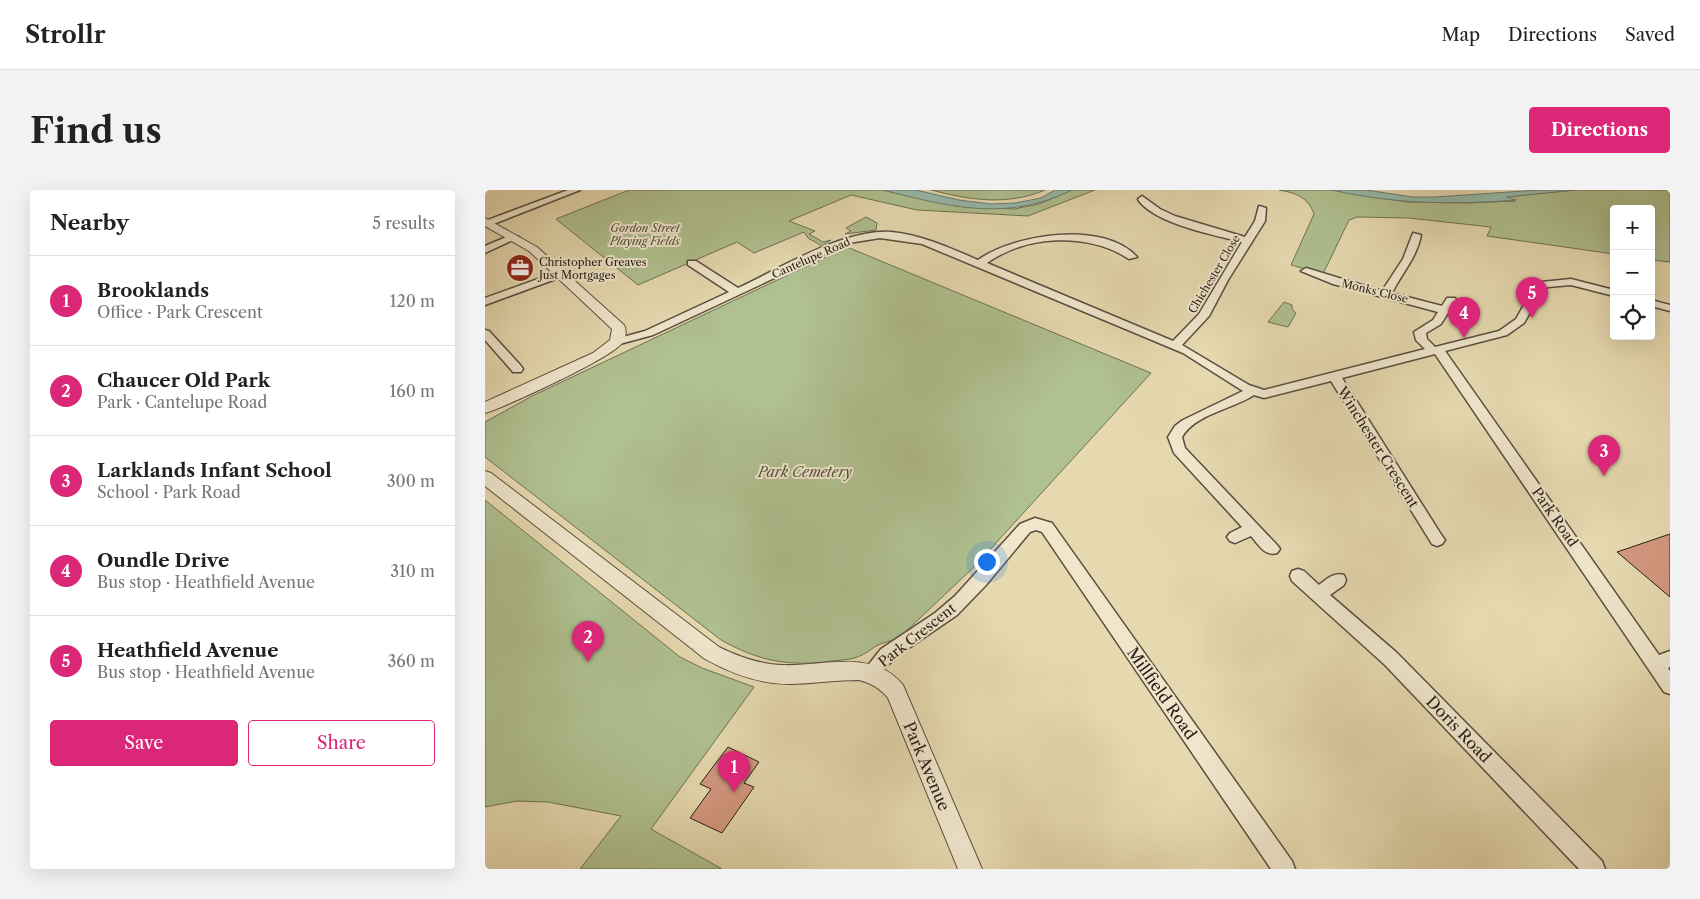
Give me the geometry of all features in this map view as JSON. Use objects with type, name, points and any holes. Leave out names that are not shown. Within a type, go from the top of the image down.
[{"type":"street","points":[[487,222],[576,190]]},
{"type":"street","points":[[1142,199],[1148,207],[1248,241]]},
{"type":"street","name":"Chichester Close","points":[[1175,346],[1204,316],[1223,280],[1262,217],[1262,208]]},
{"type":"street","points":[[487,222],[527,246],[561,274],[619,328],[616,342]]},
{"type":"street","name":"Cantelupe Road","points":[[485,408],[598,356],[616,342],[649,333],[846,241],[871,234],[898,235],[920,240],[979,264],[1194,354],[1252,391]]},
{"type":"street","points":[[485,250],[514,237]]},
{"type":"street","points":[[979,264],[1009,247],[1059,238],[1094,241],[1122,251],[1132,257]]},
{"type":"street","points":[[1386,294],[1394,277],[1412,255],[1415,240],[1401,242]]},
{"type":"street","points":[[693,263],[737,292]]},
{"type":"street","name":"Monks Close","points":[[1306,271],[1326,279],[1386,294],[1448,305],[1437,322],[1420,332],[1422,340],[1436,350]]},
{"type":"street","points":[[485,302],[561,274]]},
{"type":"street","points":[[1318,287],[1326,279]]},
{"type":"street","points":[[1272,549],[1179,450],[1175,438],[1185,424],[1237,401],[1252,391],[1269,393],[1493,337],[1510,330],[1522,319],[1538,289],[1545,284],[1571,282],[1610,292]]},
{"type":"street","points":[[1655,304],[1670,308]]},
{"type":"street","points":[[485,333],[513,364],[521,354]]},
{"type":"street","name":"Park Road","points":[[1436,350],[1663,662],[1670,686]]},
{"type":"street","name":"Winchester Crescent","points":[[1335,377],[1428,516],[1437,540]]},
{"type":"street","name":"Park Crescent","points":[[485,477],[712,653],[751,670],[771,674],[853,671],[871,674],[882,658],[950,611],[1025,528],[1035,524]]},
{"type":"street","name":"Millfield Road","points":[[1035,524],[1047,527],[1050,531],[1283,869]]},
{"type":"street","points":[[1235,537],[1252,528]]},
{"type":"street","name":"Doris Road","points":[[1299,576],[1396,664],[1594,869]]},
{"type":"street","points":[[1319,594],[1338,580]]},
{"type":"street","name":"Park Avenue","points":[[871,674],[891,684],[896,692],[970,869]]},
{"type":"green space","name":"Gordon Street Playing Fields","points":[[629,190],[883,190],[957,206],[1014,209],[1039,204],[1072,190],[1095,190],[1028,216],[917,210],[851,195],[789,221],[815,231],[809,234],[823,242],[831,240],[822,246],[808,238],[804,232],[754,253],[737,242],[638,285],[556,219]]},
{"type":"green space","points":[[931,190],[1045,190],[1017,198],[988,200]]},
{"type":"green space","points":[[1279,190],[1332,190],[1407,202],[1468,203],[1515,201],[1505,197],[1575,190],[1670,190],[1670,262],[1655,260],[1655,205],[1610,205],[1610,253],[1487,236],[1491,227],[1409,218],[1357,217],[1349,220],[1323,274],[1291,265],[1314,214],[1305,200],[1291,193]]},
{"type":"green space","points":[[866,217],[877,223],[876,230],[845,234],[851,231],[846,228]]},
{"type":"green space","name":"Park Cemetery","points":[[847,247],[1151,373],[975,566],[902,635],[851,659],[816,663],[774,661],[748,653],[721,640],[485,457],[485,422],[532,396]]},
{"type":"green space","points":[[1284,302],[1292,305],[1292,309],[1296,313],[1288,327],[1268,322]]},
{"type":"green space","points":[[485,500],[680,657],[702,668],[754,687],[651,829],[722,869],[580,869],[621,816],[548,802],[517,801],[485,807]]},
{"type":"shaded area","points":[[883,190],[916,190],[959,200],[991,204],[1015,203],[1041,198],[1055,190],[1072,190],[1048,200],[1001,209],[955,206]]},
{"type":"shaded area","points":[[1332,190],[1366,190],[1413,197],[1435,197],[1539,190],[1575,190],[1507,197],[1516,200],[1447,203],[1401,201]]},
{"type":"building","points":[[1670,534],[1670,597],[1617,552]]},
{"type":"building","points":[[728,747],[759,762],[744,783],[754,787],[722,833],[690,818],[711,789],[700,784]]},
{"type":"place","name":"Christopher Greaves Just Mortgages","points":[[520,268]]},
{"type":"place","name":"Heathfield Avenue","points":[[1532,318]]},
{"type":"place","name":"Oundle Drive","points":[[1464,338]]},
{"type":"place","name":"Larklands Infant School","points":[[1604,476]]},
{"type":"place","name":"Chaucer Old Park","points":[[588,662]]},
{"type":"place","name":"Brooklands","points":[[734,792]]}]
